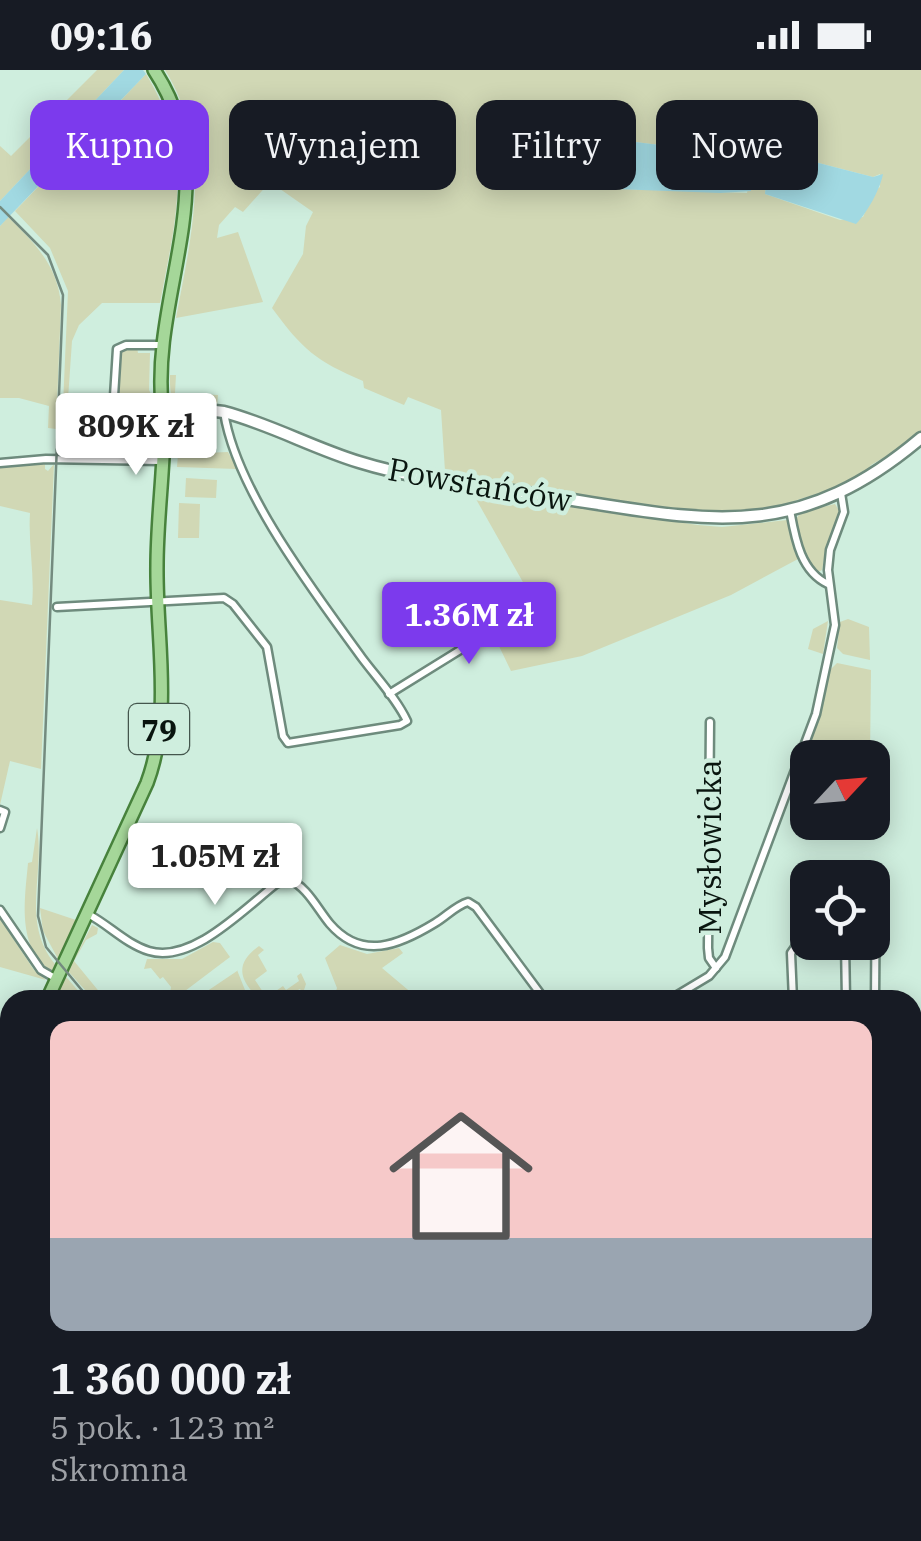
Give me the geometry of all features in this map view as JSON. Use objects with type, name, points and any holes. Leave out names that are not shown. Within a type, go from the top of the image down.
[{"type":"main road","name":"79","points":[[51,990],[147,783],[155,756],[162,687],[157,567],[164,434],[151,423],[152,414],[162,406],[165,346],[188,188],[185,146],[172,103],[154,70]]},
{"type":"main road","points":[[162,406],[173,408],[179,417],[176,430],[164,434]]},
{"type":"street","points":[[110,460],[117,349],[126,345],[165,346]]},
{"type":"street","name":"Powstańców","points":[[179,417],[206,410],[224,412],[360,462],[438,480],[693,518],[741,518],[790,510],[841,494],[888,466],[921,438]]},
{"type":"street","points":[[57,607],[224,598],[234,604],[267,648],[283,736],[288,744],[407,721],[270,524],[229,437],[224,412]]},
{"type":"street","points":[[0,462],[163,460]]},
{"type":"street","points":[[684,990],[716,968],[729,948],[813,725],[834,625],[828,584],[830,550],[844,512],[841,494]]},
{"type":"street","points":[[790,510],[796,544],[803,558],[819,580],[828,584]]},
{"type":"street","points":[[389,694],[528,608]]},
{"type":"street","name":"Mysłowicka","points":[[710,722],[708,958],[716,968]]},
{"type":"street","points":[[0,828],[3,811]]},
{"type":"street","points":[[86,914],[137,946],[167,953],[198,943],[284,880],[296,882],[344,939],[370,948],[427,928],[468,902],[476,907],[538,990]]},
{"type":"street","points":[[0,910],[35,962],[56,978]]},
{"type":"street","points":[[791,960],[793,990]]},
{"type":"street","points":[[846,960],[846,990]]},
{"type":"street","points":[[875,960],[875,990]]},
{"type":"green space","points":[[97,70],[124,70],[96,100],[67,100]]},
{"type":"green space","points":[[165,70],[921,70],[921,431],[871,465],[860,480],[745,512],[695,514],[485,482],[445,471],[441,410],[408,397],[404,405],[364,388],[363,381],[311,352],[272,308],[303,254],[306,226],[313,212],[281,190],[456,190],[456,100],[229,100],[229,190],[263,190],[243,212],[235,207],[219,225],[217,238],[238,232],[263,302],[176,318],[195,191],[209,190],[209,100],[180,100]],"holes":[[[476,100],[636,100],[636,142],[656,145],[656,100],[818,100],[818,163],[873,177],[880,174],[880,187],[874,191],[863,217],[840,220],[765,194],[766,190],[476,190]]]},
{"type":"green space","points":[[146,74],[159,100],[121,100]]},
{"type":"green space","points":[[30,137],[30,169],[0,201],[0,146],[11,156]]},
{"type":"green space","points":[[35,190],[177,190],[160,303],[102,303],[79,325],[72,341],[66,428],[62,428],[68,291],[50,248],[15,211]]},
{"type":"green space","points":[[8,217],[44,256],[59,291],[56,429],[48,428],[49,406],[19,398],[0,398],[0,226]]},
{"type":"green space","points":[[137,347],[138,353],[150,353],[149,390],[154,400],[154,433],[158,442],[146,450],[114,449],[119,355],[125,348]]},
{"type":"green space","points":[[170,375],[176,375],[175,393],[218,395],[217,407],[180,408],[172,398]]},
{"type":"green space","points":[[228,452],[237,469],[177,467],[178,454]]},
{"type":"green space","points":[[45,462],[48,471],[54,464],[41,769],[10,761],[0,805],[0,600],[32,605],[33,594],[30,513],[0,506],[0,467]]},
{"type":"green space","points":[[186,478],[217,480],[216,498],[185,497]]},
{"type":"green space","points":[[472,492],[698,525],[722,527],[787,520],[798,559],[731,595],[582,656],[511,671],[498,644],[541,614]]},
{"type":"green space","points":[[179,503],[200,504],[199,538],[178,538]]},
{"type":"green space","points":[[835,504],[840,512],[822,570],[816,573],[801,549],[796,519],[801,512]]},
{"type":"green space","points":[[848,619],[869,627],[870,660],[843,654],[837,648],[840,622]]},
{"type":"green space","points":[[828,621],[823,654],[808,649],[813,629]]},
{"type":"green space","points":[[837,663],[871,670],[870,740],[812,740],[829,671]]},
{"type":"green space","points":[[37,828],[36,915],[45,948],[55,964],[52,971],[33,950],[25,922],[28,863],[32,862]]},
{"type":"green space","points":[[40,908],[76,920],[58,959],[43,931]]},
{"type":"green space","points":[[0,919],[34,970],[46,980],[0,967]]},
{"type":"green space","points":[[92,925],[98,928],[74,961],[98,990],[85,990],[68,971]]},
{"type":"green space","points":[[213,942],[220,943],[230,957],[186,990],[170,990],[163,977],[160,979],[151,968],[144,969],[147,959],[182,959]]},
{"type":"green space","points":[[340,945],[367,954],[399,948],[403,953],[382,968],[408,990],[336,990],[325,958]]},
{"type":"green space","points":[[259,946],[264,950],[258,955],[267,971],[255,980],[262,990],[252,990],[246,983],[242,970]]},
{"type":"green space","points":[[237,971],[245,990],[209,990]]},
{"type":"green space","points":[[301,973],[306,984],[304,990],[286,990],[299,981],[297,976]]},
{"type":"green space","points":[[65,976],[77,990],[59,990]]},
{"type":"water","points":[[124,70],[143,70],[146,74],[121,100],[96,100]]},
{"type":"water","points":[[636,142],[656,145],[656,190],[751,190],[720,193],[636,190]]},
{"type":"water","points":[[818,163],[873,177],[883,174],[873,200],[856,224],[765,194],[765,190],[818,190]]},
{"type":"water","points":[[30,169],[30,190],[35,190],[0,226],[0,201]]},
{"type":"tram line","points":[[0,207],[48,255],[63,295],[38,916],[46,947],[82,990]]}]
